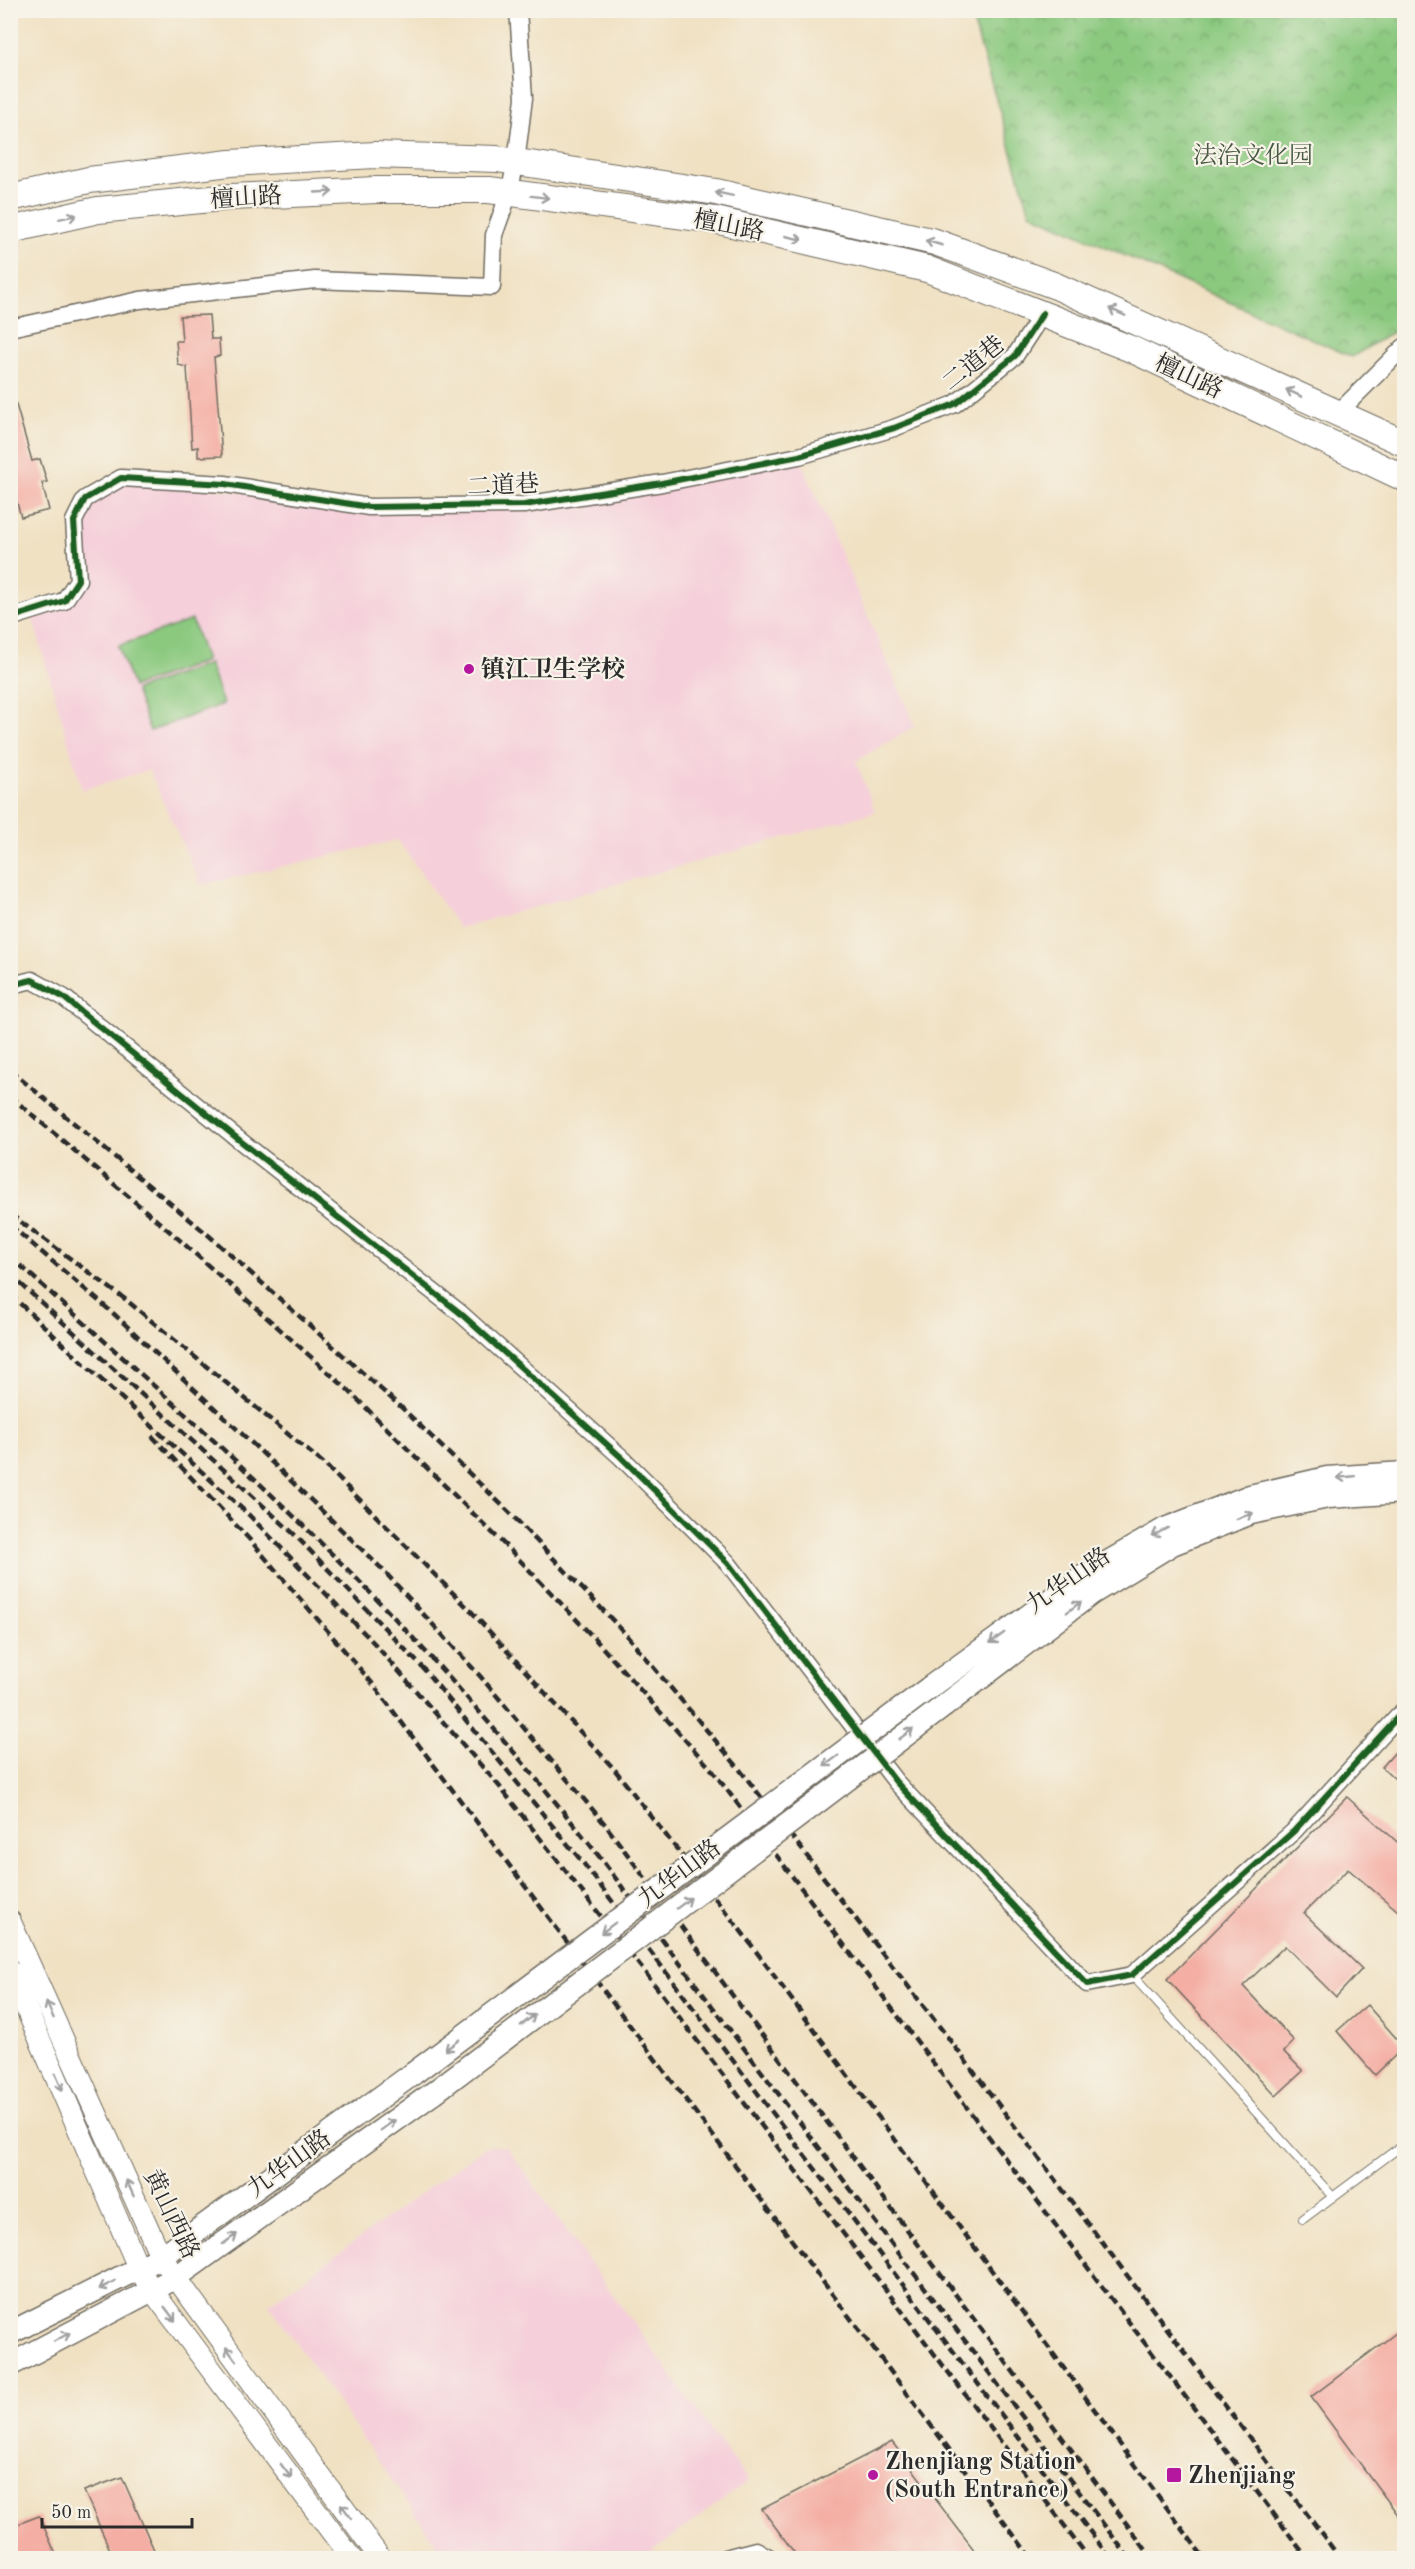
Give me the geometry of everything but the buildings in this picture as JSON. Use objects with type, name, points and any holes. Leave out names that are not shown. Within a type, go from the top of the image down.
[{"type":"main road","name":"檀山路","points":[[10,198],[89,180],[230,163],[375,155],[497,159],[716,192],[934,242],[1056,286],[1404,443]]},
{"type":"main road","name":"檀山路","points":[[10,230],[98,210],[232,197],[376,189],[489,190],[715,220],[927,269],[1131,349],[1404,478]]},
{"type":"main road","name":"九华山路","points":[[10,2333],[161,2257],[414,2073],[929,1688],[1082,1577],[1165,1529],[1250,1496],[1327,1478],[1404,1473]]},
{"type":"main road","name":"九华山路","points":[[10,2364],[176,2278],[432,2094],[1092,1593],[1172,1544],[1251,1513],[1328,1497],[1404,1492]]},
{"type":"street","points":[[10,328],[140,300],[315,280],[492,287],[494,235],[509,192],[516,162],[524,98],[518,10]]},
{"type":"street","name":"二道巷","points":[[10,618],[64,601],[78,580],[74,521],[85,499],[121,478],[225,484],[369,507],[524,505],[662,483],[799,456],[894,428],[955,404],[1015,357],[1043,313]]},
{"type":"street","points":[[1338,413],[1404,347]]},
{"type":"street","points":[[10,980],[16,984],[32,980],[63,997],[243,1143],[459,1312],[621,1457],[728,1563],[896,1782],[1087,1984],[1132,1975],[1294,1831],[1404,1710]]},
{"type":"street","name":"黄山西路","points":[[10,1922],[161,2257],[380,2559]]},
{"type":"street","name":"黄山西路","points":[[10,1971],[139,2269],[152,2290],[351,2559]]},
{"type":"street","points":[[725,2559],[756,2550],[770,2559]]},
{"type":"lane","points":[[1132,1975],[1333,2197]]},
{"type":"lane","points":[[1303,2219],[1404,2144]]},
{"type":"shaded area","name":"镇江卫生学校","points":[[799,456],[915,726],[856,761],[875,812],[459,928],[398,840],[201,885],[149,770],[82,790],[31,612],[64,601],[78,580],[74,521],[85,499],[121,478],[369,507],[524,505]]},
{"type":"shaded area","points":[[491,2146],[506,2147],[748,2481],[643,2558],[446,2558],[269,2304],[482,2149]]},
{"type":"green space","name":"法治文化园","points":[[970,11],[1404,11],[1404,128],[1398,161],[1404,175],[1404,325],[1352,357],[1030,213]]},
{"type":"green space","points":[[192,620],[206,661],[133,687],[118,646]]},
{"type":"green space","points":[[209,664],[223,704],[150,731],[135,690]]},
{"type":"railway","points":[[10,1070],[206,1233],[401,1407],[510,1513],[621,1629],[737,1766],[946,2035],[1340,2558]]},
{"type":"railway","points":[[10,1096],[174,1235],[347,1389],[513,1553],[594,1638],[712,1770],[1307,2558]]},
{"type":"railway","points":[[10,1214],[125,1299],[323,1463],[470,1610],[615,1770],[744,1935],[1204,2558]]},
{"type":"railway","points":[[10,1225],[114,1314],[255,1446],[382,1569],[480,1676],[604,1823],[1152,2558]]},
{"type":"railway","points":[[10,1256],[252,1476],[365,1587],[433,1660],[532,1773],[595,1851],[1129,2558]]},
{"type":"railway","points":[[10,1274],[294,1534],[423,1668],[584,1864],[1110,2558]]},
{"type":"railway","points":[[10,1294],[249,1515],[374,1643],[500,1787],[661,1993],[1089,2558]]},
{"type":"railway","points":[[152,1436],[250,1540],[372,1683],[1031,2558]]},
{"type":"cycle path","points":[[10,618],[64,601],[78,580],[74,521],[85,499],[121,478],[225,484],[369,507],[524,505],[662,483],[799,456],[894,428],[955,404],[1015,356],[1043,313]]},
{"type":"cycle path","points":[[10,980],[16,984],[32,980],[63,997],[243,1143],[459,1312],[621,1457],[728,1563],[896,1782],[1087,1984],[1132,1975],[1294,1831],[1404,1710]]},
{"type":"place","name":"镇江卫生学校","points":[[469,669]]},
{"type":"place","name":"Zhenjiang Station (South Entrance)","points":[[873,2475]]},
{"type":"place","name":"Zhenjiang","points":[[1174,2475]]}]
